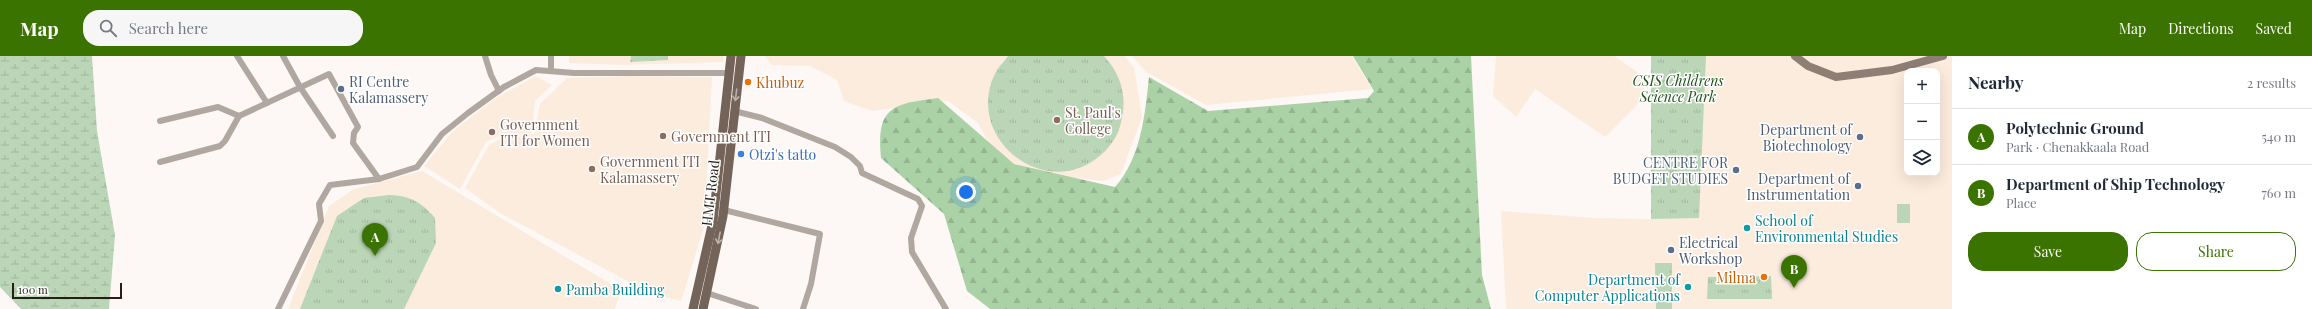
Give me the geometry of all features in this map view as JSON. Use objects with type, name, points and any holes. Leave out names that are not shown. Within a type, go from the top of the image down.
[{"type":"main road","name":"HMT Road","points":[[703,309],[724,210],[724,160],[731,56]]},
{"type":"main road","name":"HMT Road","points":[[693,309],[734,111],[741,56]]},
{"type":"street","points":[[237,56],[267,103]]},
{"type":"street","points":[[283,56],[300,87],[333,136]]},
{"type":"street","points":[[485,56],[491,75],[499,91]]},
{"type":"street","points":[[551,56],[551,71]]},
{"type":"street","points":[[1795,56],[1808,66],[1836,77],[1892,70],[1942,56]]},
{"type":"street","points":[[278,309],[321,221],[319,204],[330,185],[379,179],[417,167],[442,134],[499,91],[536,70],[574,73],[729,73]]},
{"type":"street","points":[[160,162],[220,146],[225,141],[238,116],[329,74],[358,127],[354,133],[353,143],[379,179]]},
{"type":"street","points":[[160,121],[218,107],[238,116]]},
{"type":"street","points":[[734,111],[762,118],[835,147],[851,157],[860,166],[862,173],[918,199],[922,206],[911,238],[912,252],[946,309]]},
{"type":"street","points":[[724,210],[820,234],[811,284],[803,309]]},
{"type":"street","points":[[707,293],[756,309]]},
{"type":"shaded area","points":[[569,56],[724,56],[723,62],[624,65],[569,63]]},
{"type":"shaded area","name":"St. Paul's College","points":[[765,56],[1124,56],[1134,67],[1142,117],[1121,174],[1104,181],[1029,173],[994,152],[978,123],[948,101],[872,111],[844,101],[837,80],[810,66],[771,65]]},
{"type":"shaded area","points":[[1132,56],[1352,56],[1372,89],[1206,105],[1146,72]]},
{"type":"shaded area","points":[[1496,56],[1614,56],[1648,79],[1640,102],[1605,137],[1535,89],[1516,117],[1493,96]]},
{"type":"shaded area","points":[[1654,56],[1952,56],[1952,309],[1506,309],[1501,211],[1594,218],[1651,219]]},
{"type":"shaded area","name":"Government ITI for Women","points":[[535,76],[552,85],[535,101],[532,133],[496,137],[486,142],[460,189],[424,166],[453,131],[493,100]]},
{"type":"shaded area","name":"Government ITI Kalamassery","points":[[627,76],[712,77],[704,227],[681,301],[652,294],[500,213],[465,188],[489,145],[500,139],[534,134],[540,104],[567,78]]},
{"type":"shaded area","points":[[422,171],[621,290],[615,309],[288,309],[329,206],[354,189]]},
{"type":"green space","points":[[0,56],[92,56],[97,131],[115,235],[109,309],[21,309],[0,287]]},
{"type":"green space","points":[[631,56],[668,56],[668,60],[630,62]]},
{"type":"green space","points":[[1008,56],[1104,56],[1118,77],[1124,101],[1120,128],[1113,142],[1102,154],[1080,168],[1057,172],[1034,167],[1015,156],[999,139],[990,118],[989,95],[997,70]]},
{"type":"green space","points":[[1353,56],[1471,56],[1482,275],[1491,309],[990,309],[967,291],[944,214],[881,158],[881,128],[890,111],[898,106],[909,103],[938,98],[1014,164],[1115,187],[1124,176],[1136,149],[1146,106],[1149,77],[1208,111],[1368,98],[1374,91]]},
{"type":"green space","name":"CSIS Childrens Science Park","points":[[1651,56],[1706,56],[1699,218],[1651,219]]},
{"type":"green space","points":[[389,195],[410,198],[425,208],[435,218],[436,243],[404,309],[300,309],[337,216],[364,198]]},
{"type":"green space","points":[[1897,204],[1910,204],[1910,223],[1897,223]]},
{"type":"green space","points":[[1655,263],[1672,263],[1672,309],[1656,309]]},
{"type":"green space","points":[[1771,276],[1772,299],[1707,299],[1708,277]]},
{"type":"place","name":"Khubuz","points":[[748,82]]},
{"type":"place","name":"RI Centre Kalamassery","points":[[341,89]]},
{"type":"place","name":"St. Paul's College","points":[[1057,120]]},
{"type":"place","name":"Government ITI for Women","points":[[492,132]]},
{"type":"place","name":"Government ITI","points":[[663,136]]},
{"type":"place","name":"Department of Biotechnology","points":[[1860,137]]},
{"type":"place","name":"Otzi's tatto","points":[[741,154]]},
{"type":"place","name":"Government ITI Kalamassery","points":[[592,169]]},
{"type":"place","name":"CENTRE FOR BUDGET STUDIES","points":[[1736,170]]},
{"type":"place","name":"Department of Instrumentation","points":[[1858,186]]},
{"type":"place","name":"School of Environmental Studies","points":[[1747,228]]},
{"type":"place","name":"Electrical Workshop","points":[[1671,250]]},
{"type":"place","name":"Polytechnic Ground","points":[[375,256]]},
{"type":"place","name":"Milma","points":[[1764,277]]},
{"type":"place","name":"Department of Computer Applications","points":[[1688,287]]},
{"type":"place","name":"Department of Ship Technology","points":[[1794,288]]},
{"type":"place","name":"Pamba Building","points":[[558,289]]}]
